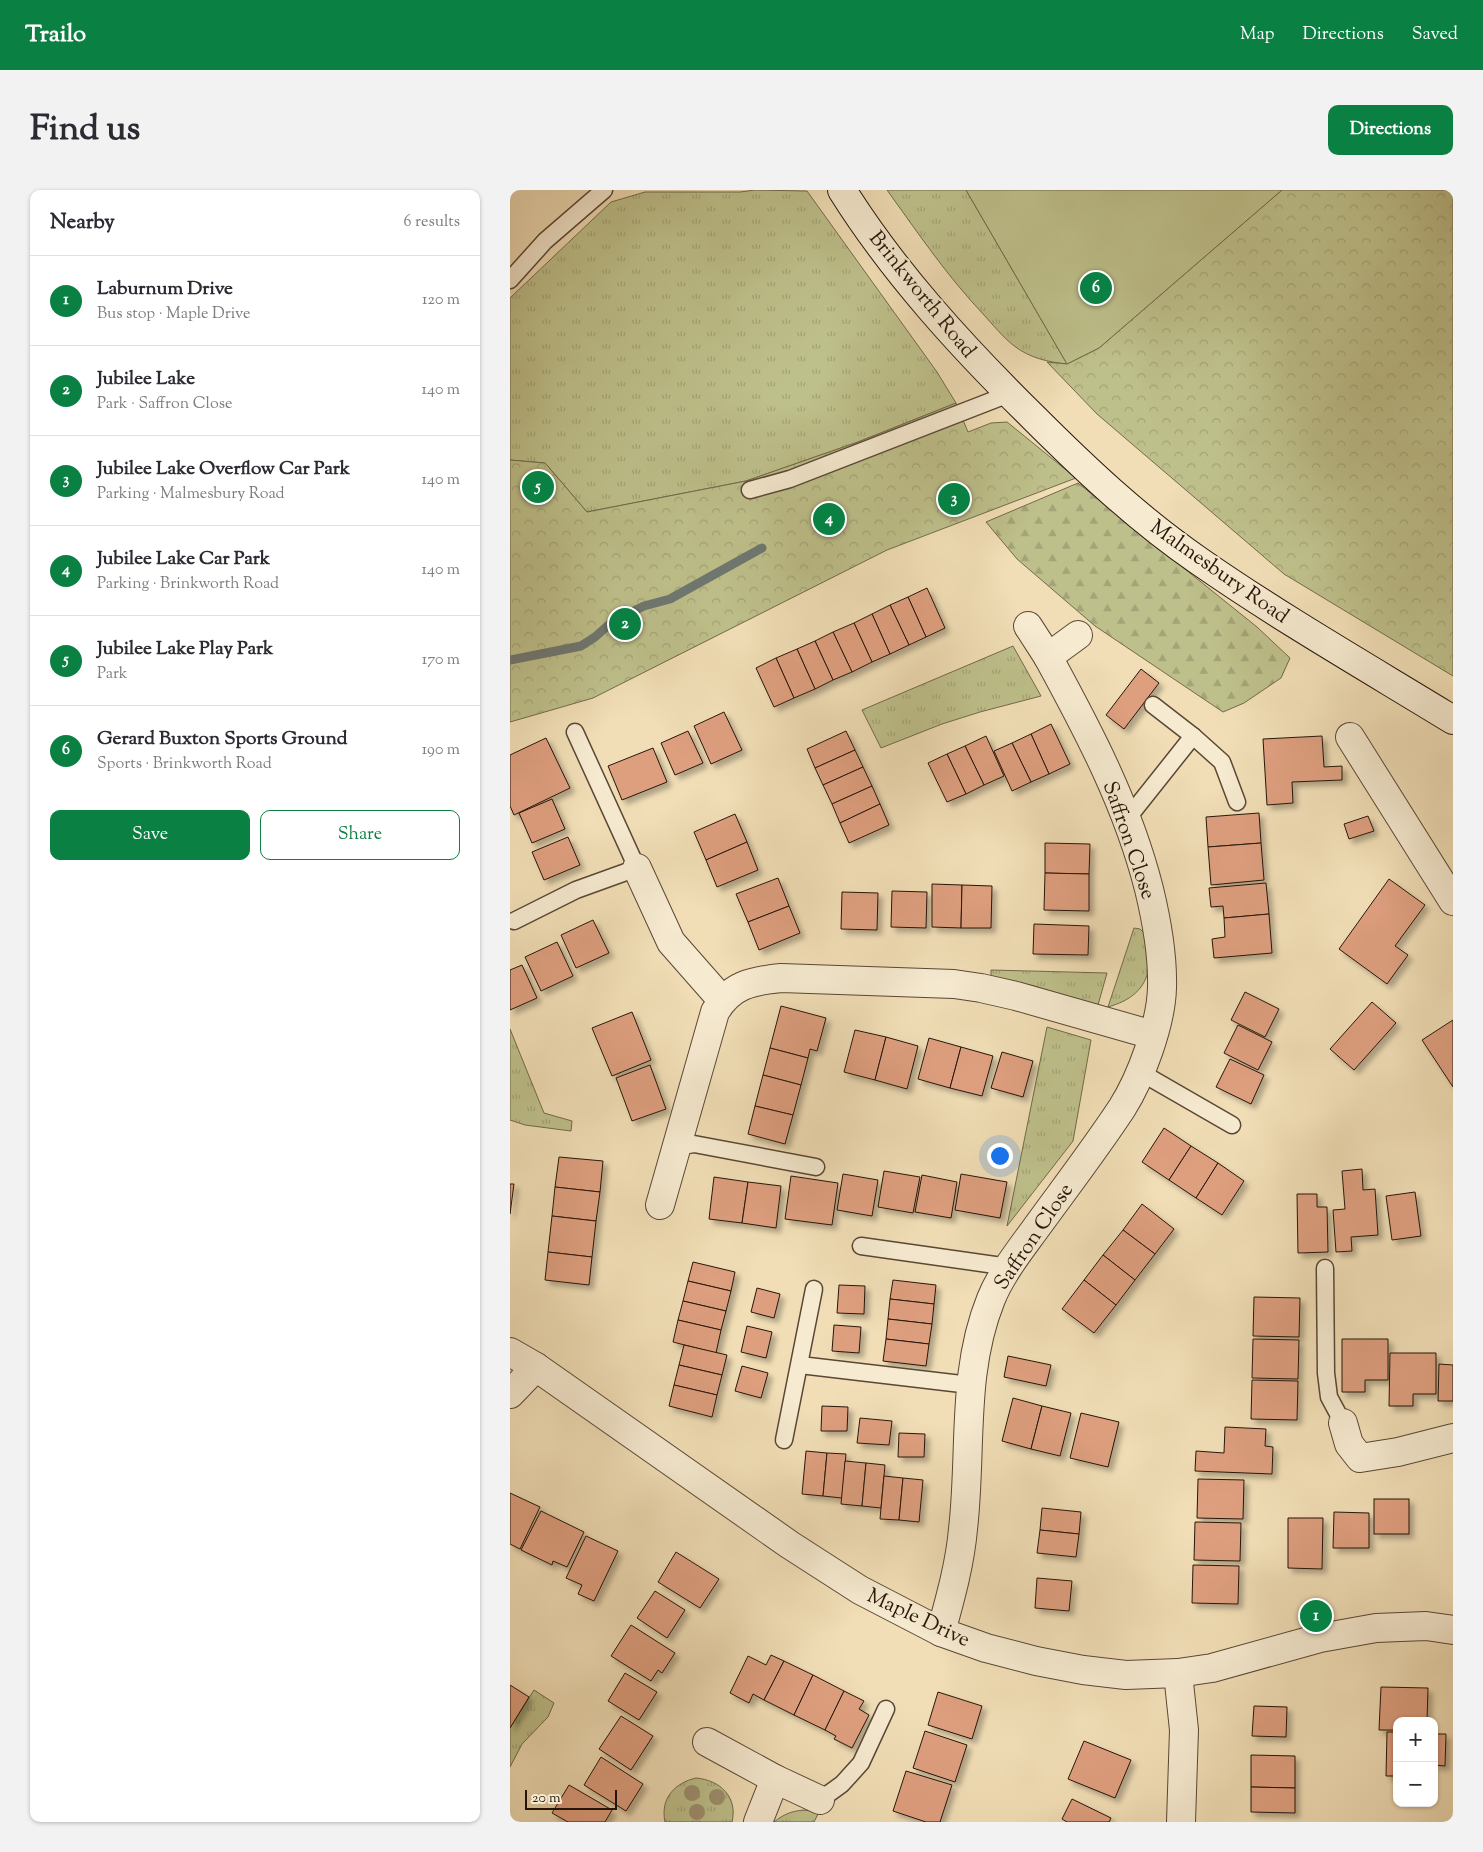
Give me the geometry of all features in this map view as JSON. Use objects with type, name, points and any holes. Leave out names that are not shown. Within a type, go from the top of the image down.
[{"type":"street","name":"Brinkworth Road","points":[[842,190],[896,266],[957,338],[1009,394]]},
{"type":"street","name":"Malmesbury Road","points":[[1009,394],[1096,479],[1198,560],[1312,634],[1453,720]]},
{"type":"street","name":"Saffron Close","points":[[942,1632],[963,1531],[970,1384],[984,1318],[991,1298],[1009,1267],[1124,1105],[1140,1072],[1153,1035],[1162,991],[1160,939],[1143,866],[1127,819],[1089,732],[1048,657],[1028,626]]},
{"type":"street","points":[[1048,657],[1078,635]]},
{"type":"street","points":[[1350,737],[1453,902]]},
{"type":"street","points":[[637,868],[671,942],[722,1000]]},
{"type":"street","points":[[660,1205],[715,1012],[722,1000],[738,987],[759,980],[781,978],[954,984],[1016,996],[1153,1035]]},
{"type":"street","name":"Maple Drive","points":[[510,1352],[536,1368],[790,1545],[860,1590],[942,1632],[986,1648],[1036,1661],[1082,1670],[1126,1675],[1178,1673],[1212,1668],[1320,1638],[1376,1628],[1426,1626],[1453,1630]]},
{"type":"street","points":[[510,1394],[536,1368]]},
{"type":"street","points":[[1343,1423],[1350,1444],[1360,1458],[1398,1452],[1453,1438]]},
{"type":"street","points":[[1178,1673],[1184,1730],[1181,1822]]},
{"type":"street","points":[[707,1742],[775,1779],[820,1800]]},
{"type":"street","points":[[758,1822],[775,1779]]},
{"type":"lane","points":[[510,280],[545,241],[604,190]]},
{"type":"lane","points":[[750,490],[790,479],[1009,394]]},
{"type":"lane","points":[[1153,705],[1193,736],[1222,762],[1237,802]]},
{"type":"lane","points":[[514,921],[576,890],[637,868],[575,732]]},
{"type":"lane","points":[[1127,819],[1193,736]]},
{"type":"lane","points":[[1140,1072],[1232,1125]]},
{"type":"lane","points":[[676,1147],[694,1144],[816,1167]]},
{"type":"lane","points":[[861,1246],[1009,1267]]},
{"type":"lane","points":[[1325,1268],[1327,1381],[1329,1398],[1343,1423]]},
{"type":"lane","points":[[784,1440],[814,1289]]},
{"type":"lane","points":[[800,1365],[970,1384]]},
{"type":"lane","points":[[820,1800],[842,1784],[861,1763],[886,1709]]},
{"type":"green space","points":[[755,190],[807,191],[937,372],[956,403],[858,442],[746,481],[587,512],[545,463],[510,460],[510,298],[611,202],[645,192],[740,192]]},
{"type":"green space","points":[[887,190],[966,190],[1067,364],[1046,361],[1032,356],[1013,345],[970,300],[945,270]]},
{"type":"green space","points":[[966,190],[1282,190],[1099,348],[1067,364]]},
{"type":"green space","points":[[1282,190],[1453,190],[1453,676],[1284,574],[1097,414],[1047,362],[1067,364],[1099,348]]},
{"type":"green space","points":[[956,403],[968,432],[991,423],[1007,422],[1076,478],[887,550],[593,698],[510,722],[510,460],[545,463],[587,512],[746,481],[858,442]]},
{"type":"green space","points":[[1078,483],[1257,627],[1290,658],[1281,678],[1244,703],[1223,712],[1095,626],[1017,559],[986,522]]},
{"type":"green space","points":[[1013,646],[1041,696],[942,724],[881,748],[862,710]]},
{"type":"green space","points":[[1134,928],[1140,929],[1146,935],[1149,958],[1147,974],[1144,982],[1135,993],[1129,998],[1108,1007]]},
{"type":"green space","points":[[991,970],[1107,973],[1098,1005],[1083,1003],[1034,986],[991,978]]},
{"type":"green space","points":[[1047,1027],[1091,1040],[1073,1141],[1007,1226]]},
{"type":"green space","points":[[510,1029],[544,1113],[572,1121],[571,1131],[525,1125],[510,1120]]},
{"type":"green space","points":[[534,1690],[554,1703],[548,1717],[522,1744],[510,1767],[510,1728]]},
{"type":"green space","points":[[696,1778],[713,1782],[725,1791],[732,1805],[732,1822],[665,1822],[665,1806],[671,1793],[688,1780]]},
{"type":"green space","points":[[804,1810],[819,1812],[814,1822],[774,1822],[788,1813]]},
{"type":"building","points":[[927,588],[945,628],[926,637],[908,597]]},
{"type":"building","points":[[908,597],[926,637],[909,645],[890,605]]},
{"type":"building","points":[[890,605],[909,645],[890,654],[872,614]]},
{"type":"building","points":[[872,614],[890,654],[872,662],[854,623]]},
{"type":"building","points":[[854,623],[872,662],[852,672],[833,632]]},
{"type":"building","points":[[833,632],[852,672],[833,680],[815,641]]},
{"type":"building","points":[[815,641],[833,680],[815,689],[797,649]]},
{"type":"building","points":[[797,649],[815,689],[794,698],[776,658]]},
{"type":"building","points":[[776,658],[794,698],[774,707],[756,668]]},
{"type":"building","points":[[1141,669],[1159,683],[1124,729],[1106,715]]},
{"type":"building","points":[[724,712],[742,750],[711,764],[694,726]]},
{"type":"building","points":[[1051,724],[1070,764],[1049,774],[1031,734]]},
{"type":"building","points":[[688,731],[703,763],[675,775],[661,743]]},
{"type":"building","points":[[846,731],[855,750],[815,768],[807,749]]},
{"type":"building","points":[[1031,734],[1049,774],[1031,782],[1012,743]]},
{"type":"building","points":[[986,736],[1004,776],[984,785],[965,746]]},
{"type":"building","points":[[1322,736],[1324,767],[1342,766],[1342,780],[1292,782],[1293,803],[1267,805],[1263,739]]},
{"type":"building","points":[[546,738],[570,788],[514,815],[510,806],[510,755]]},
{"type":"building","points":[[1012,743],[1031,782],[1012,791],[994,751]]},
{"type":"building","points":[[965,746],[984,785],[966,794],[947,754]]},
{"type":"building","points":[[653,748],[667,782],[622,800],[608,766]]},
{"type":"building","points":[[855,750],[863,767],[823,785],[815,768]]},
{"type":"building","points":[[947,754],[966,794],[947,802],[928,763]]},
{"type":"building","points":[[863,767],[872,786],[832,804],[823,785]]},
{"type":"building","points":[[872,786],[880,804],[840,823],[832,804]]},
{"type":"building","points":[[552,799],[565,829],[532,843],[519,813]]},
{"type":"building","points":[[880,804],[889,825],[849,843],[840,823]]},
{"type":"building","points":[[1259,813],[1261,843],[1208,847],[1206,817]]},
{"type":"building","points":[[735,814],[747,842],[706,860],[694,832]]},
{"type":"building","points":[[1368,816],[1374,831],[1349,839],[1344,824]]},
{"type":"building","points":[[568,837],[580,865],[544,880],[532,852]]},
{"type":"building","points":[[747,842],[758,870],[717,887],[706,860]]},
{"type":"building","points":[[1045,843],[1090,844],[1089,874],[1045,873]]},
{"type":"building","points":[[1261,843],[1264,880],[1211,885],[1208,847]]},
{"type":"building","points":[[1045,873],[1089,874],[1089,911],[1044,910]]},
{"type":"building","points":[[778,878],[789,906],[748,922],[736,894]]},
{"type":"building","points":[[1389,879],[1425,905],[1395,946],[1408,955],[1387,984],[1339,949]]},
{"type":"building","points":[[1266,883],[1269,914],[1224,918],[1223,906],[1211,907],[1209,888]]},
{"type":"building","points":[[932,884],[962,885],[961,928],[932,927]]},
{"type":"building","points":[[962,885],[992,886],[991,928],[961,928]]},
{"type":"building","points":[[892,891],[927,892],[926,928],[891,927]]},
{"type":"building","points":[[842,892],[878,893],[877,930],[841,929]]},
{"type":"building","points":[[789,906],[800,933],[759,950],[748,922]]},
{"type":"building","points":[[1269,914],[1272,953],[1214,958],[1212,939],[1225,937],[1224,918]]},
{"type":"building","points":[[593,920],[609,953],[576,968],[561,935]]},
{"type":"building","points":[[1034,924],[1089,926],[1088,955],[1033,954]]},
{"type":"building","points":[[557,942],[573,976],[541,991],[525,957]]},
{"type":"building","points":[[522,965],[537,998],[510,1010],[510,970]]},
{"type":"building","points":[[1245,992],[1279,1009],[1265,1037],[1231,1020]]},
{"type":"building","points":[[1372,1002],[1396,1023],[1354,1070],[1330,1049]]},
{"type":"building","points":[[781,1006],[826,1018],[817,1051],[810,1049],[808,1058],[770,1048]]},
{"type":"building","points":[[632,1012],[651,1060],[612,1076],[592,1028]]},
{"type":"building","points":[[1453,1020],[1453,1087],[1422,1040]]},
{"type":"building","points":[[1238,1025],[1272,1042],[1258,1070],[1224,1053]]},
{"type":"building","points":[[855,1030],[886,1037],[875,1080],[844,1072]]},
{"type":"building","points":[[886,1037],[918,1046],[907,1089],[875,1080]]},
{"type":"building","points":[[929,1038],[961,1047],[950,1088],[918,1079]]},
{"type":"building","points":[[961,1047],[993,1056],[982,1096],[950,1088]]},
{"type":"building","points":[[770,1048],[808,1058],[801,1085],[763,1075]]},
{"type":"building","points":[[1002,1052],[1033,1061],[1023,1097],[991,1088]]},
{"type":"building","points":[[1230,1059],[1264,1075],[1251,1104],[1216,1087]]},
{"type":"building","points":[[650,1065],[666,1109],[632,1121],[616,1078]]},
{"type":"building","points":[[763,1075],[801,1085],[793,1115],[755,1106]]},
{"type":"building","points":[[755,1106],[793,1115],[785,1144],[748,1134]]},
{"type":"building","points":[[1164,1128],[1191,1146],[1169,1180],[1142,1162]]},
{"type":"building","points":[[1191,1146],[1218,1163],[1196,1198],[1169,1180]]},
{"type":"building","points":[[559,1157],[603,1161],[600,1192],[555,1187]]},
{"type":"building","points":[[1218,1163],[1244,1181],[1222,1215],[1196,1198]]},
{"type":"building","points":[[1362,1169],[1363,1190],[1375,1189],[1378,1235],[1351,1237],[1352,1251],[1336,1252],[1333,1210],[1345,1209],[1342,1171]]},
{"type":"building","points":[[884,1171],[920,1177],[913,1213],[878,1207]]},
{"type":"building","points":[[843,1174],[878,1180],[872,1216],[837,1210]]},
{"type":"building","points":[[961,1174],[1007,1182],[1000,1218],[955,1210]]},
{"type":"building","points":[[922,1175],[957,1182],[951,1218],[915,1212]]},
{"type":"building","points":[[791,1176],[838,1183],[832,1225],[785,1219]]},
{"type":"building","points":[[714,1177],[748,1182],[742,1223],[709,1219]]},
{"type":"building","points":[[748,1182],[781,1186],[776,1228],[742,1223]]},
{"type":"building","points":[[510,1184],[514,1184],[510,1214]]},
{"type":"building","points":[[555,1187],[600,1192],[596,1221],[552,1216]]},
{"type":"building","points":[[1415,1192],[1421,1236],[1392,1240],[1386,1196]]},
{"type":"building","points":[[1297,1194],[1317,1194],[1317,1207],[1327,1207],[1328,1252],[1298,1253]]},
{"type":"building","points":[[1142,1204],[1174,1229],[1155,1254],[1123,1230]]},
{"type":"building","points":[[552,1216],[596,1221],[592,1257],[548,1252]]},
{"type":"building","points":[[1123,1230],[1155,1254],[1135,1280],[1103,1255]]},
{"type":"building","points":[[548,1252],[592,1257],[589,1285],[545,1280]]},
{"type":"building","points":[[1103,1255],[1135,1280],[1116,1305],[1084,1280]]},
{"type":"building","points":[[693,1262],[735,1272],[731,1291],[688,1281]]},
{"type":"building","points":[[893,1280],[936,1285],[934,1304],[890,1299]]},
{"type":"building","points":[[1084,1280],[1116,1305],[1094,1333],[1062,1309]]},
{"type":"building","points":[[688,1281],[731,1291],[726,1311],[683,1301]]},
{"type":"building","points":[[839,1285],[865,1286],[864,1314],[837,1313]]},
{"type":"building","points":[[757,1288],[780,1294],[774,1318],[751,1312]]},
{"type":"building","points":[[1254,1297],[1300,1298],[1299,1337],[1253,1336]]},
{"type":"building","points":[[890,1299],[934,1304],[932,1324],[888,1319]]},
{"type":"building","points":[[683,1301],[726,1311],[721,1330],[678,1320]]},
{"type":"building","points":[[888,1319],[932,1324],[929,1344],[886,1339]]},
{"type":"building","points":[[678,1320],[721,1330],[716,1353],[673,1342]]},
{"type":"building","points":[[834,1325],[861,1327],[859,1353],[832,1351]]},
{"type":"building","points":[[747,1326],[772,1332],[766,1358],[741,1352]]},
{"type":"building","points":[[886,1339],[929,1344],[926,1366],[883,1361]]},
{"type":"building","points":[[1253,1339],[1299,1340],[1298,1379],[1252,1378]]},
{"type":"building","points":[[1342,1339],[1388,1339],[1388,1380],[1365,1380],[1365,1392],[1342,1392]]},
{"type":"building","points":[[684,1345],[727,1355],[722,1375],[679,1365]]},
{"type":"building","points":[[1390,1353],[1436,1353],[1436,1394],[1413,1394],[1413,1406],[1389,1406]]},
{"type":"building","points":[[1008,1356],[1051,1365],[1046,1386],[1004,1377]]},
{"type":"building","points":[[1439,1364],[1453,1365],[1453,1401],[1438,1401]]},
{"type":"building","points":[[679,1365],[722,1375],[717,1395],[674,1385]]},
{"type":"building","points":[[742,1366],[768,1373],[761,1398],[735,1391]]},
{"type":"building","points":[[1252,1380],[1298,1381],[1297,1420],[1251,1419]]},
{"type":"building","points":[[674,1385],[717,1395],[712,1417],[669,1406]]},
{"type":"building","points":[[1013,1398],[1042,1406],[1031,1449],[1002,1441]]},
{"type":"building","points":[[822,1406],[848,1407],[847,1431],[821,1431]]},
{"type":"building","points":[[1042,1406],[1071,1413],[1060,1456],[1031,1449]]},
{"type":"building","points":[[1081,1413],[1119,1422],[1108,1467],[1070,1458]]},
{"type":"building","points":[[860,1418],[892,1421],[889,1445],[857,1443]]},
{"type":"building","points":[[1225,1427],[1266,1429],[1265,1446],[1273,1447],[1272,1474],[1195,1471],[1196,1451],[1224,1453]]},
{"type":"building","points":[[899,1433],[925,1434],[924,1457],[898,1457]]},
{"type":"building","points":[[806,1451],[827,1453],[823,1496],[802,1494]]},
{"type":"building","points":[[827,1453],[846,1454],[842,1498],[823,1496]]},
{"type":"building","points":[[845,1461],[866,1463],[862,1506],[841,1504]]},
{"type":"building","points":[[866,1463],[885,1465],[881,1508],[862,1506]]},
{"type":"building","points":[[884,1476],[903,1478],[899,1520],[880,1519]]},
{"type":"building","points":[[903,1478],[923,1480],[919,1522],[899,1520]]},
{"type":"building","points":[[1198,1479],[1244,1480],[1243,1519],[1197,1518]]},
{"type":"building","points":[[510,1493],[540,1507],[520,1549],[510,1544]]},
{"type":"building","points":[[1374,1499],[1409,1499],[1409,1534],[1374,1534]]},
{"type":"building","points":[[1042,1508],[1081,1512],[1079,1534],[1040,1530]]},
{"type":"building","points":[[541,1511],[584,1532],[567,1567],[553,1561],[552,1565],[521,1550]]},
{"type":"building","points":[[1334,1512],[1369,1513],[1369,1548],[1333,1548]]},
{"type":"building","points":[[1288,1518],[1323,1518],[1322,1569],[1288,1568]]},
{"type":"building","points":[[1195,1522],[1241,1523],[1240,1561],[1194,1560]]},
{"type":"building","points":[[1040,1530],[1079,1534],[1076,1557],[1037,1553]]},
{"type":"building","points":[[586,1536],[618,1551],[594,1601],[578,1594],[582,1585],[566,1578]]},
{"type":"building","points":[[676,1552],[719,1579],[700,1608],[658,1582]]},
{"type":"building","points":[[1193,1565],[1239,1566],[1238,1604],[1192,1603]]},
{"type":"building","points":[[1037,1578],[1072,1581],[1069,1611],[1035,1608]]},
{"type":"building","points":[[655,1591],[685,1610],[667,1638],[637,1618]]},
{"type":"building","points":[[631,1625],[675,1653],[662,1673],[658,1670],[651,1681],[611,1656]]},
{"type":"building","points":[[771,1655],[784,1661],[764,1700],[753,1694],[749,1703],[730,1693],[748,1656],[766,1665]]},
{"type":"building","points":[[784,1661],[813,1675],[794,1715],[764,1700]]},
{"type":"building","points":[[625,1673],[657,1692],[639,1720],[608,1701]]},
{"type":"building","points":[[813,1675],[844,1691],[825,1730],[794,1715]]},
{"type":"building","points":[[510,1685],[529,1697],[510,1728]]},
{"type":"building","points":[[1381,1687],[1428,1688],[1427,1717],[1393,1717],[1393,1730],[1379,1730]]},
{"type":"building","points":[[844,1691],[864,1701],[859,1709],[869,1715],[852,1748],[834,1739],[836,1736],[825,1730]]},
{"type":"building","points":[[938,1692],[982,1706],[972,1739],[928,1725]]},
{"type":"building","points":[[1254,1706],[1287,1707],[1286,1737],[1252,1736]]},
{"type":"building","points":[[621,1716],[653,1736],[631,1770],[599,1749]]},
{"type":"building","points":[[925,1731],[967,1745],[955,1782],[913,1768]]},
{"type":"building","points":[[1387,1732],[1393,1732],[1393,1776],[1386,1776]]},
{"type":"building","points":[[1438,1734],[1446,1734],[1445,1766],[1438,1765]]},
{"type":"building","points":[[1084,1741],[1131,1760],[1115,1798],[1068,1779]]},
{"type":"building","points":[[1251,1755],[1295,1756],[1295,1788],[1251,1787]]},
{"type":"building","points":[[601,1757],[643,1784],[626,1811],[584,1785]]},
{"type":"building","points":[[906,1771],[952,1785],[940,1822],[926,1822],[893,1811]]},
{"type":"building","points":[[569,1785],[612,1810],[605,1822],[568,1822],[552,1813]]},
{"type":"building","points":[[1251,1787],[1295,1788],[1295,1813],[1251,1812]]},
{"type":"building","points":[[1072,1799],[1111,1818],[1109,1822],[1067,1822],[1062,1819]]},
{"type":"waterway","points":[[510,660],[581,646],[595,637],[613,621],[644,606],[670,599],[762,548]]},
{"type":"place","name":"Gerard Buxton Sports Ground","points":[[1096,288]]},
{"type":"place","name":"Jubilee Lake Play Park","points":[[538,487]]},
{"type":"place","name":"Jubilee Lake Overflow Car Park","points":[[954,499]]},
{"type":"place","name":"Jubilee Lake Car Park","points":[[829,519]]},
{"type":"place","name":"Jubilee Lake","points":[[625,624]]},
{"type":"place","name":"Laburnum Drive","points":[[1316,1616]]}]
